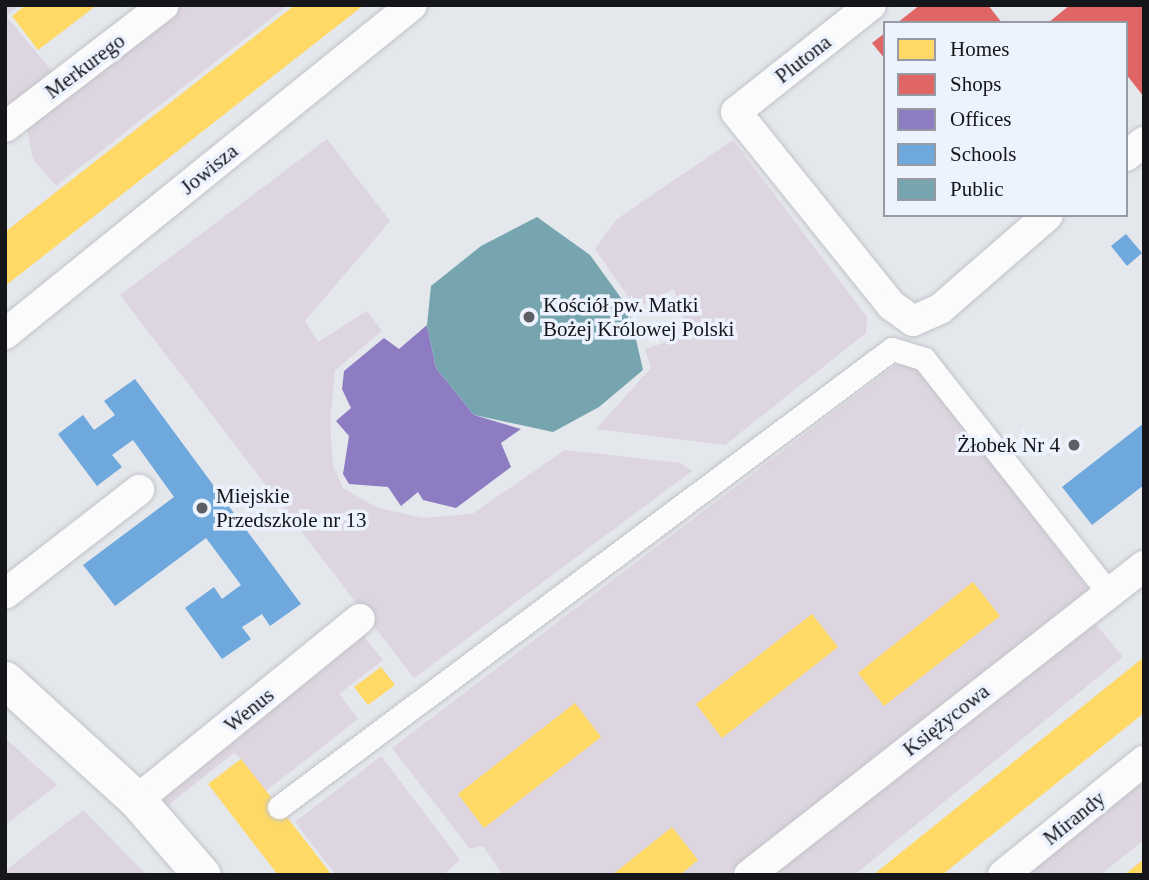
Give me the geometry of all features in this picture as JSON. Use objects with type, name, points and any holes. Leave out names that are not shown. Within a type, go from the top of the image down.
[{"type":"street","name":"Merkurego","points":[[5,127],[164,5]]},
{"type":"street","name":"Jowisza","points":[[5,334],[412,5]]},
{"type":"street","name":"Plutona","points":[[857,9],[736,112],[891,305],[913,321],[940,309],[1046,217]]},
{"type":"street","points":[[1128,154],[1144,142]]},
{"type":"street","points":[[279,807],[892,349],[924,359],[1109,593]]},
{"type":"street","points":[[5,594],[139,490]]},
{"type":"street","name":"Księżycowa","points":[[749,875],[1144,566]]},
{"type":"street","name":"Wenus","points":[[137,800],[360,620]]},
{"type":"street","points":[[5,680],[137,800],[187,868]]},
{"type":"street","name":"Mirandy","points":[[1003,875],[1144,761]]},
{"type":"shaded area","points":[[5,5],[20,5],[6,16],[56,76],[5,112]]},
{"type":"shaded area","points":[[182,5],[288,5],[56,186],[33,159],[26,124]]},
{"type":"shaded area","points":[[327,139],[390,221],[305,321],[318,342],[367,311],[382,331],[335,370],[330,423],[333,465],[343,488],[376,507],[422,518],[472,514],[565,450],[681,463],[692,471],[414,678],[120,295]]},
{"type":"shaded area","points":[[733,140],[867,317],[866,333],[725,445],[596,429],[651,368],[645,349],[688,335],[674,289],[636,308],[595,249],[617,219]]},
{"type":"shaded area","points":[[897,364],[916,365],[1090,591],[726,875],[503,875],[483,846],[470,849],[392,748]]},
{"type":"shaded area","points":[[1091,618],[1123,657],[854,875],[777,875],[770,866]]},
{"type":"shaded area","points":[[359,630],[383,660],[339,694],[358,719],[266,791],[235,752],[167,806],[155,790]]},
{"type":"shaded area","points":[[5,738],[57,785],[5,825]]},
{"type":"shaded area","points":[[381,756],[460,860],[443,875],[336,875],[295,822]]},
{"type":"shaded area","points":[[1144,776],[1144,840],[1100,875],[1021,875]]},
{"type":"shaded area","points":[[83,810],[147,875],[5,875],[5,871]]},
{"type":"building: Homes","points":[[26,5],[97,5],[38,50],[12,16]]},
{"type":"building: Homes","points":[[295,5],[364,5],[5,286],[5,232]]},
{"type":"building: Homes","points":[[973,582],[1000,616],[884,706],[858,673]]},
{"type":"building: Homes","points":[[812,614],[838,647],[722,738],[696,704]]},
{"type":"building: Homes","points":[[1144,657],[1144,713],[942,875],[873,875]]},
{"type":"building: Homes","points":[[381,667],[395,685],[368,705],[354,687]]},
{"type":"building: Homes","points":[[575,703],[601,737],[484,828],[458,794]]},
{"type":"building: Homes","points":[[241,759],[332,875],[278,875],[208,784]]},
{"type":"building: Homes","points":[[672,827],[698,860],[680,875],[612,875]]},
{"type":"building: Homes","points":[[1144,859],[1144,875],[1124,875]]},
{"type":"building: Shops","points":[[920,5],[988,5],[1000,21],[900,21]]},
{"type":"building: Shops","points":[[1070,5],[1144,5],[1144,97],[1128,77],[1128,21],[1050,21]]},
{"type":"building: Shops","points":[[883,35],[883,57],[872,43]]},
{"type":"building: Offices","points":[[427,325],[436,368],[474,415],[521,429],[501,443],[511,467],[456,508],[423,500],[418,492],[401,506],[388,487],[349,484],[343,474],[349,436],[336,421],[351,408],[342,389],[344,371],[384,338],[399,349]]},
{"type":"building: Schools","points":[[1126,234],[1142,253],[1127,266],[1111,246]]},
{"type":"building: Schools","points":[[135,379],[301,604],[270,626],[262,614],[242,627],[251,639],[222,659],[185,608],[214,587],[222,599],[241,585],[206,538],[115,606],[83,565],[174,497],[133,440],[112,455],[122,467],[97,486],[58,434],[83,415],[94,430],[115,415],[104,401]]},
{"type":"building: Schools","points":[[1144,423],[1144,485],[1092,525],[1062,487]]},
{"type":"building: Public","name":"Kościół pw. Matki Bożej Królowej Polski","points":[[537,217],[590,255],[629,309],[643,370],[599,407],[553,432],[474,415],[436,368],[427,325],[431,286],[481,246]]},
{"type":"place","name":"Kościół pw. Matki Bożej Królowej Polski","points":[[529,317]]},
{"type":"place","name":"Żłobek Nr 4","points":[[1074,445]]},
{"type":"place","name":"Miejskie Przedszkole nr 13","points":[[202,508]]}]
